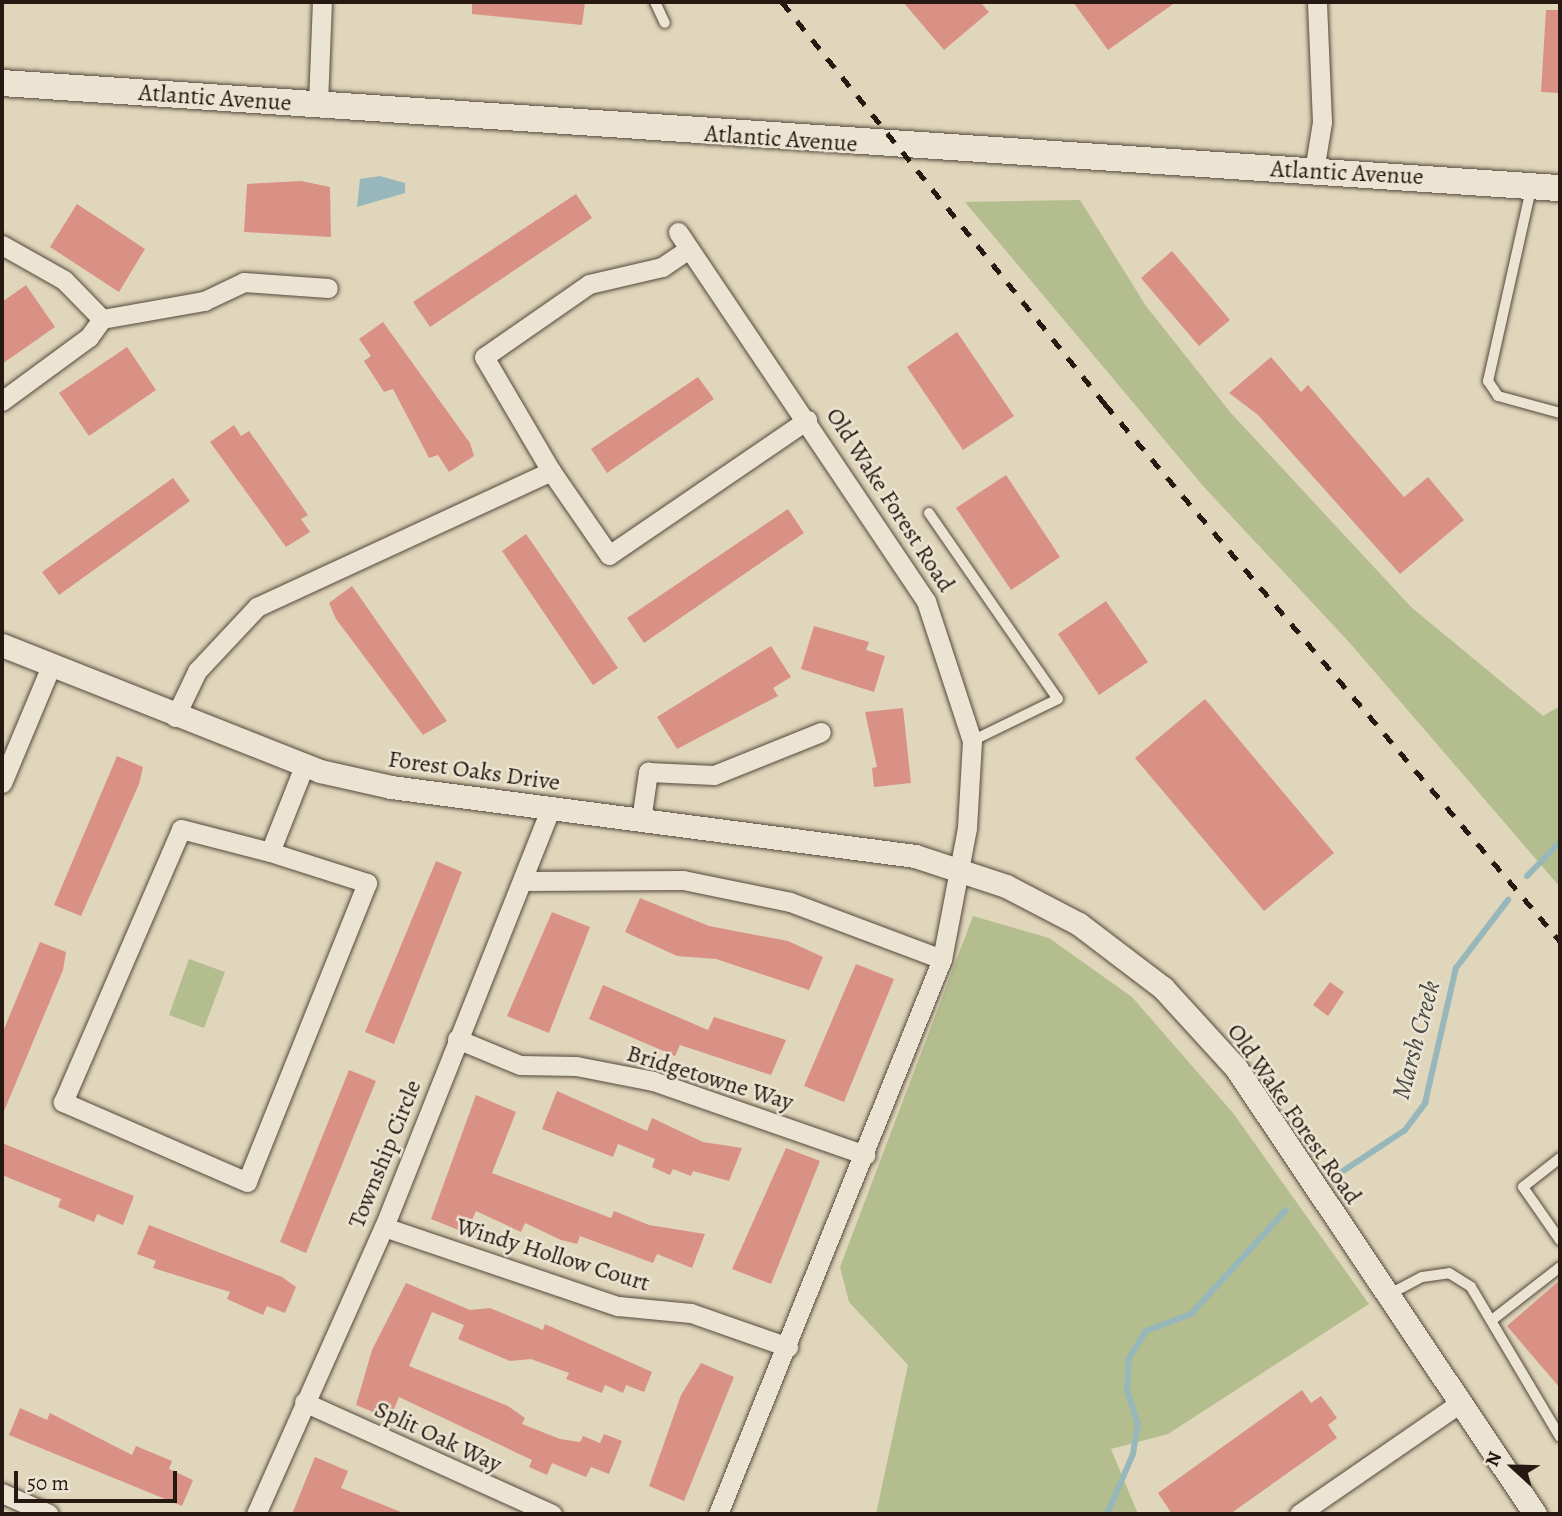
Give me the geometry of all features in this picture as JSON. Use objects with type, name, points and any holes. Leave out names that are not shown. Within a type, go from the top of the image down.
[{"type":"main road","name":"Atlantic Avenue","points":[[2,83],[1560,187]]},
{"type":"street","points":[[318,104],[322,2]]},
{"type":"street","points":[[1314,171],[1322,122],[1317,2]]},
{"type":"street","name":"Old Wake Forest Road","points":[[678,232],[807,420],[926,601],[972,741],[959,869],[1079,924],[1163,988],[1236,1068],[1457,1405],[1535,1514]]},
{"type":"street","points":[[2,245],[64,280],[102,319]]},
{"type":"street","points":[[689,249],[662,267],[589,284],[484,357],[551,471],[609,555],[807,420]]},
{"type":"street","points":[[2,401],[89,337],[102,319],[204,302],[244,282],[328,288]]},
{"type":"street","points":[[175,717],[197,671],[257,607],[325,570],[551,471]]},
{"type":"street","name":"Forest Oaks Drive","points":[[2,645],[175,717],[304,766],[391,787],[866,847],[959,869]]},
{"type":"street","points":[[2,782],[51,666]]},
{"type":"street","points":[[641,820],[648,772],[714,775],[821,732]]},
{"type":"street","points":[[270,852],[304,766]]},
{"type":"street","name":"Township Circle","points":[[256,1514],[384,1227],[457,1039],[524,881],[550,809]]},
{"type":"street","points":[[181,829],[270,852],[366,883],[247,1182],[63,1102],[181,829]]},
{"type":"street","points":[[718,1514],[788,1347],[943,959],[959,869]]},
{"type":"street","points":[[524,881],[683,880],[790,902],[943,959]]},
{"type":"street","name":"Bridgetowne Way","points":[[457,1039],[520,1065],[576,1066],[653,1081],[865,1155]]},
{"type":"street","name":"Windy Hollow Court","points":[[384,1227],[618,1306],[691,1313],[788,1347]]},
{"type":"street","name":"Split Oak Way","points":[[304,1402],[552,1514]]},
{"type":"street","points":[[1299,1514],[1457,1405]]},
{"type":"street","points":[[2,1493],[49,1514]]},
{"type":"lane","points":[[655,2],[665,23]]},
{"type":"lane","points":[[1532,185],[1488,381],[1498,396],[1560,413]]},
{"type":"lane","points":[[929,513],[1058,699],[972,741]]},
{"type":"lane","points":[[1560,1158],[1523,1187],[1560,1240]]},
{"type":"lane","points":[[1492,1320],[1560,1267]]},
{"type":"lane","points":[[1387,1296],[1422,1277],[1449,1273],[1471,1287],[1560,1437]]},
{"type":"green space","points":[[1080,200],[1146,306],[1230,412],[1411,607],[1543,716],[1560,706],[1560,887],[1349,642],[1203,486],[965,202]]},
{"type":"green space","points":[[973,916],[1049,938],[1132,997],[1233,1113],[1369,1304],[1168,1434],[1111,1449],[1138,1514],[876,1514],[908,1365],[849,1302],[840,1267]]},
{"type":"green space","points":[[189,959],[225,972],[204,1028],[169,1015]]},
{"type":"water","points":[[380,176],[405,183],[405,193],[357,207],[360,179]]},
{"type":"building","points":[[472,2],[585,2],[582,25],[472,14]]},
{"type":"building","points":[[903,2],[980,2],[989,12],[944,50]]},
{"type":"building","points":[[1073,2],[1176,2],[1108,50]]},
{"type":"building","points":[[1546,10],[1560,10],[1560,93],[1541,92]]},
{"type":"building","points":[[301,181],[330,187],[331,237],[244,232],[247,184]]},
{"type":"building","points":[[576,194],[592,218],[430,327],[413,302]]},
{"type":"building","points":[[77,204],[145,249],[119,292],[50,247]]},
{"type":"building","points":[[1172,251],[1230,320],[1199,346],[1141,278]]},
{"type":"building","points":[[26,285],[55,327],[2,364],[2,302]]},
{"type":"building","points":[[383,322],[470,443],[474,456],[449,472],[438,455],[429,458],[393,389],[384,392],[364,361],[371,356],[359,339]]},
{"type":"building","points":[[957,332],[1014,416],[963,450],[907,367]]},
{"type":"building","points":[[127,347],[156,390],[89,436],[59,393]]},
{"type":"building","points":[[1271,357],[1301,392],[1308,385],[1404,497],[1428,477],[1464,520],[1400,574],[1258,415],[1229,393]]},
{"type":"building","points":[[698,377],[714,399],[607,473],[591,449]]},
{"type":"building","points":[[234,425],[241,436],[249,431],[308,515],[301,519],[310,532],[286,547],[210,442]]},
{"type":"building","points":[[1006,475],[1060,557],[1011,590],[956,508]]},
{"type":"building","points":[[173,478],[190,501],[59,595],[42,572]]},
{"type":"building","points":[[788,509],[804,533],[644,643],[627,618]]},
{"type":"building","points":[[526,534],[618,668],[593,685],[502,551]]},
{"type":"building","points":[[352,586],[447,721],[423,735],[336,619],[329,603]]},
{"type":"building","points":[[1106,601],[1148,662],[1099,695],[1058,634]]},
{"type":"building","points":[[814,626],[869,642],[866,650],[885,656],[874,692],[801,669]]},
{"type":"building","points":[[771,646],[791,677],[773,688],[778,696],[677,749],[657,717]]},
{"type":"building","points":[[1205,699],[1334,853],[1264,911],[1135,758]]},
{"type":"building","points":[[903,708],[911,783],[874,787],[872,768],[877,767],[865,712]]},
{"type":"building","points":[[117,756],[143,767],[139,784],[81,916],[54,905]]},
{"type":"building","points":[[436,861],[462,872],[394,1044],[365,1032]]},
{"type":"building","points":[[640,898],[709,926],[788,941],[823,957],[809,990],[716,959],[677,956],[625,932]]},
{"type":"building","points":[[552,912],[590,927],[549,1033],[507,1016]]},
{"type":"building","points":[[40,942],[66,952],[63,970],[2,1116],[2,1034]]},
{"type":"building","points":[[856,964],[894,979],[844,1102],[804,1086]]},
{"type":"building","points":[[1330,982],[1344,992],[1328,1016],[1313,1005]]},
{"type":"building","points":[[603,985],[708,1030],[714,1017],[786,1040],[771,1075],[680,1045],[675,1056],[589,1019]]},
{"type":"building","points":[[349,1070],[376,1081],[306,1253],[280,1242]]},
{"type":"building","points":[[557,1091],[647,1131],[652,1118],[703,1142],[742,1148],[729,1181],[693,1171],[691,1176],[673,1169],[670,1175],[652,1167],[655,1159],[618,1144],[613,1157],[542,1129]]},
{"type":"building","points":[[476,1095],[516,1112],[492,1173],[611,1218],[614,1211],[649,1225],[705,1234],[692,1268],[657,1254],[653,1263],[580,1236],[577,1244],[561,1240],[525,1223],[521,1232],[476,1211],[466,1233],[431,1219]]},
{"type":"building","points":[[2,1143],[134,1196],[123,1225],[97,1214],[94,1222],[58,1207],[61,1199],[2,1175]]},
{"type":"building","points":[[786,1148],[820,1161],[771,1284],[732,1269]]},
{"type":"building","points":[[149,1225],[282,1277],[296,1287],[285,1313],[267,1306],[263,1315],[227,1299],[230,1292],[153,1268],[156,1261],[137,1254]]},
{"type":"building","points":[[1560,1280],[1560,1388],[1507,1326]]},
{"type":"building","points":[[406,1283],[470,1310],[490,1308],[543,1330],[545,1324],[652,1372],[644,1392],[626,1385],[623,1393],[605,1385],[602,1393],[566,1379],[569,1373],[531,1359],[510,1361],[458,1339],[464,1325],[432,1312],[409,1366],[508,1406],[525,1418],[522,1424],[560,1439],[580,1442],[583,1436],[600,1443],[604,1434],[622,1441],[609,1474],[591,1467],[586,1477],[552,1463],[547,1475],[529,1467],[532,1460],[399,1397],[390,1419],[356,1405],[372,1350]]},
{"type":"building","points":[[701,1363],[734,1377],[684,1501],[649,1486],[681,1395]]},
{"type":"building","points":[[1302,1390],[1311,1403],[1321,1396],[1337,1418],[1328,1425],[1337,1438],[1230,1514],[1172,1514],[1158,1493]]},
{"type":"building","points":[[20,1408],[47,1420],[50,1413],[132,1455],[136,1446],[172,1461],[169,1469],[193,1480],[182,1506],[9,1435]]},
{"type":"building","points":[[315,1457],[348,1471],[341,1488],[406,1514],[292,1514]]},
{"type":"waterway","name":"Marsh Creek","points":[[1527,876],[1560,842]]},
{"type":"waterway","name":"Marsh Creek","points":[[1343,1171],[1405,1130],[1425,1103],[1456,968],[1508,900]]},
{"type":"waterway","name":"Marsh Creek","points":[[1107,1514],[1133,1454],[1138,1424],[1127,1391],[1129,1358],[1146,1331],[1191,1314],[1286,1210]]},
{"type":"railway","points":[[782,2],[1105,404],[1560,941]]}]
